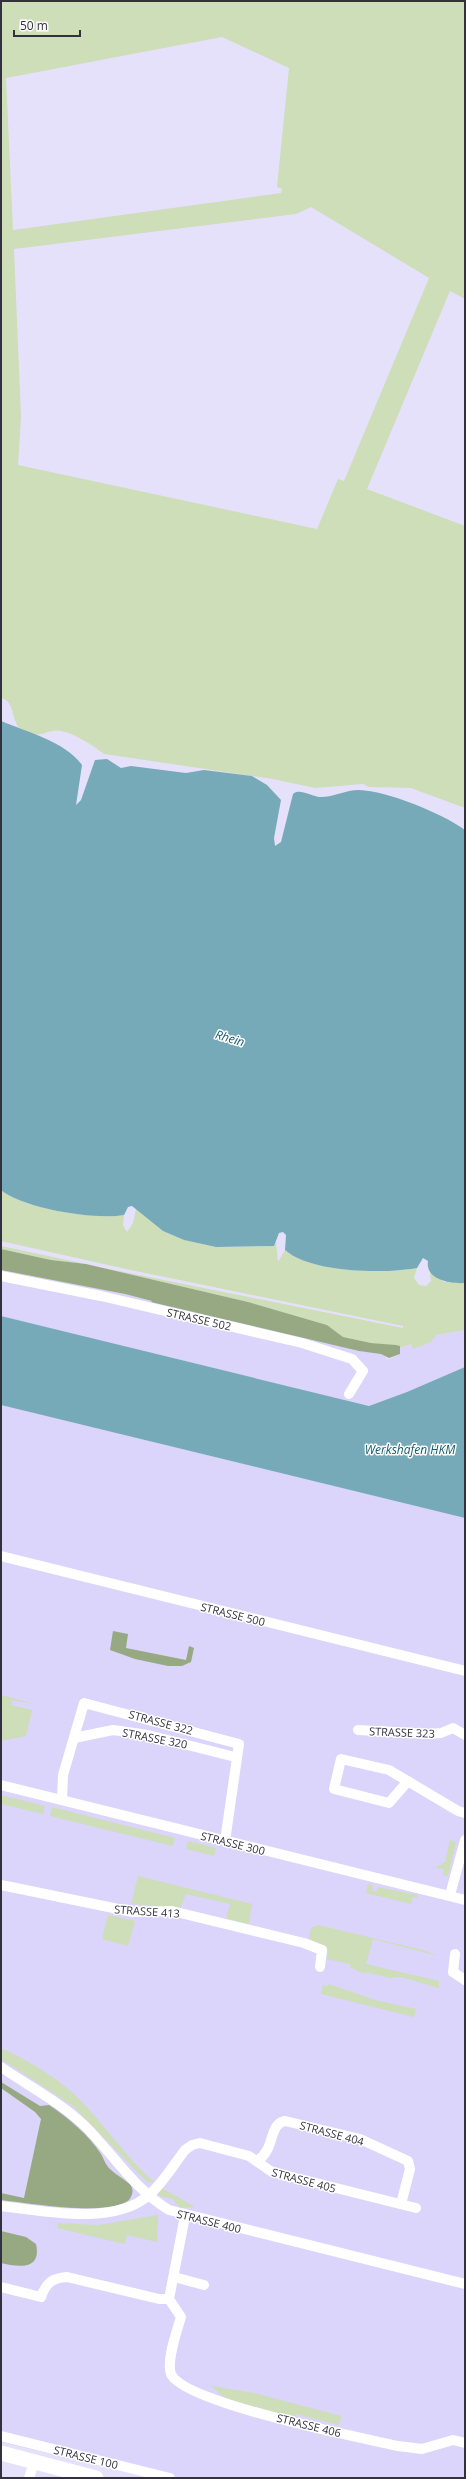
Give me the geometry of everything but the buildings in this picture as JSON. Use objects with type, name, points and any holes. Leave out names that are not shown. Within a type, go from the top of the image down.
[{"type":"main road","points":[[1,2453],[96,2478]]},
{"type":"street","name":"STRASSE 502","points":[[1,1276],[101,1296],[287,1339],[352,1359],[363,1371],[349,1394]]},
{"type":"street","name":"STRASSE 500","points":[[1,1556],[465,1671]]},
{"type":"street","name":"STRASSE 322","points":[[62,1800],[63,1775],[84,1703],[239,1744],[235,1757],[225,1841]]},
{"type":"street","name":"STRASSE 323","points":[[358,1730],[429,1734],[442,1733],[453,1728],[465,1735]]},
{"type":"street","name":"STRASSE 320","points":[[74,1738],[113,1730],[148,1734],[235,1757]]},
{"type":"street","points":[[408,1781],[389,1803],[334,1789],[341,1759],[389,1770],[408,1781],[458,1811],[465,1813]]},
{"type":"street","name":"STRASSE 300","points":[[1,1785],[450,1895],[465,1900]]},
{"type":"street","points":[[450,1895],[465,1840]]},
{"type":"street","name":"STRASSE 413","points":[[1,1885],[127,1911],[172,1911],[304,1942],[320,1947],[322,1950],[320,1967]]},
{"type":"street","points":[[455,1954],[453,1972],[465,1980]]},
{"type":"street","name":"STRASSE 400","points":[[1,2067],[68,2110],[86,2127],[149,2195],[169,2210],[184,2216],[465,2284]]},
{"type":"street","name":"STRASSE 404","points":[[258,2161],[268,2153],[276,2126],[279,2122],[285,2121],[360,2139],[408,2162],[410,2169],[401,2204]]},
{"type":"street","name":"STRASSE 405","points":[[149,2195],[192,2145],[200,2143],[249,2156],[276,2174],[416,2208]]},
{"type":"street","points":[[1,2206],[54,2212],[101,2213],[123,2209],[149,2195]]},
{"type":"street","points":[[1,2287],[42,2297],[49,2282],[57,2278],[67,2277],[159,2299],[169,2299],[184,2216]]},
{"type":"street","points":[[174,2277],[204,2285]]},
{"type":"street","name":"STRASSE 406","points":[[169,2299],[181,2317],[169,2363],[171,2374],[183,2384],[233,2406],[412,2449],[422,2449],[453,2440],[465,2443]]},
{"type":"street","name":"STRASSE 100","points":[[1,2436],[170,2478]]},
{"type":"street","points":[[29,2478],[34,2462]]},
{"type":"shaded area","points":[[1,1],[465,1],[465,299],[450,291],[367,489],[465,526],[465,808],[411,788],[369,787],[363,784],[315,788],[273,779],[104,754],[84,740],[67,732],[52,731],[35,735],[24,732],[17,724],[9,704],[6,700],[1,698]],"holes":[[[222,37],[289,68],[277,187],[282,189],[281,193],[13,230],[6,78]],[[311,207],[429,278],[344,481],[338,479],[317,529],[18,465],[21,417],[14,249],[296,214]]]},
{"type":"shaded area","points":[[1,1190],[26,1203],[60,1212],[96,1216],[124,1215],[123,1225],[127,1232],[133,1223],[136,1209],[163,1231],[184,1240],[216,1247],[274,1246],[276,1241],[278,1262],[285,1250],[297,1258],[312,1263],[348,1270],[386,1271],[417,1268],[414,1278],[419,1285],[426,1286],[431,1281],[430,1272],[444,1282],[465,1283],[465,1330],[436,1335],[431,1342],[413,1349],[411,1344],[400,1348],[400,1346],[371,1343],[343,1337],[327,1325],[248,1302],[94,1266],[403,1328],[403,1326],[126,1269],[1,1241]]},
{"type":"shaded area","points":[[1,1246],[86,1264],[51,1260],[1,1249]]},
{"type":"shaded area","points":[[1,1249],[51,1260],[86,1264],[248,1302],[327,1325],[343,1337],[371,1343],[400,1346],[400,1354],[389,1358],[381,1354],[359,1351],[151,1302],[152,1301],[125,1294],[1,1270]]},
{"type":"shaded area","points":[[1,1270],[125,1294],[359,1351],[383,1353],[387,1360],[400,1354],[398,1349],[411,1344],[413,1349],[436,1335],[465,1330],[465,1367],[407,1392],[369,1406],[1,1316]]},
{"type":"shaded area","points":[[1,1405],[465,1518],[465,2478],[150,2478],[1,2442]]},
{"type":"shaded area","points":[[113,1631],[128,1634],[126,1648],[186,1660],[189,1646],[194,1648],[191,1662],[182,1666],[168,1666],[135,1659],[110,1650]]},
{"type":"shaded area","points":[[1,1695],[34,1704],[12,1700],[11,1705],[32,1710],[26,1736],[1,1741]]},
{"type":"shaded area","points":[[1,1795],[45,1806],[43,1814],[1,1804]]},
{"type":"shaded area","points":[[52,1807],[175,1838],[173,1846],[50,1816]]},
{"type":"shaded area","points":[[450,1840],[456,1842],[448,1876],[443,1875],[444,1869],[435,1868],[445,1862]]},
{"type":"shaded area","points":[[188,1841],[216,1848],[214,1856],[186,1849]]},
{"type":"shaded area","points":[[138,1876],[252,1904],[249,1924],[226,1919],[230,1904],[186,1894],[180,1908],[131,1904]]},
{"type":"shaded area","points":[[368,1884],[373,1885],[372,1890],[376,1892],[378,1887],[418,1895],[417,1898],[413,1897],[411,1904],[366,1893]]},
{"type":"shaded area","points":[[108,1915],[135,1921],[128,1946],[102,1939]]},
{"type":"shaded area","points":[[318,1925],[423,1950],[438,1956],[373,1939],[366,1964],[439,1981],[439,1988],[401,1977],[389,1978],[365,1972],[364,1974],[350,1967],[350,1964],[327,1959],[328,1951],[325,1946],[311,1941],[309,1938],[311,1928]]},
{"type":"shaded area","points":[[329,1984],[375,2000],[416,2009],[414,2017],[321,1994],[323,1985],[328,1986]]},
{"type":"shaded area","points":[[1,2048],[40,2069],[76,2096],[133,2161],[154,2182],[147,2182],[73,2106],[1,2059]]},
{"type":"shaded area","points":[[1,2082],[40,2106],[49,2105],[77,2127],[96,2147],[110,2169],[128,2182],[131,2186],[132,2193],[129,2200],[119,2205],[104,2208],[67,2208],[1,2200],[1,2193],[24,2198],[41,2119],[35,2112],[1,2088]]},
{"type":"shaded area","points":[[162,2188],[195,2207],[180,2208],[173,2199],[160,2196],[158,2193]]},
{"type":"shaded area","points":[[158,2215],[157,2242],[127,2235],[125,2244],[57,2228],[58,2223],[98,2225]]},
{"type":"shaded area","points":[[1,2231],[26,2237],[36,2244],[37,2253],[32,2263],[14,2266],[1,2263]]},
{"type":"shaded area","points":[[211,2386],[254,2393],[341,2416],[339,2425],[296,2414],[294,2419],[230,2402]]},
{"type":"water","name":"Rhein","points":[[1,721],[45,738],[75,757],[82,765],[76,805],[81,800],[95,760],[107,759],[121,768],[131,766],[186,773],[204,770],[252,776],[267,785],[281,800],[274,838],[275,846],[281,842],[293,794],[296,792],[324,797],[349,791],[371,791],[429,810],[455,823],[465,830],[465,1283],[453,1283],[440,1280],[431,1273],[428,1267],[428,1261],[423,1258],[417,1268],[403,1270],[367,1271],[329,1267],[297,1258],[285,1250],[286,1235],[283,1232],[279,1233],[274,1246],[216,1247],[184,1240],[163,1231],[132,1206],[128,1207],[124,1215],[96,1216],[60,1212],[26,1203],[1,1190]]},
{"type":"water","name":"Werkshafen HKM","points":[[1,1316],[369,1406],[407,1392],[465,1367],[465,1518],[1,1405]]}]
